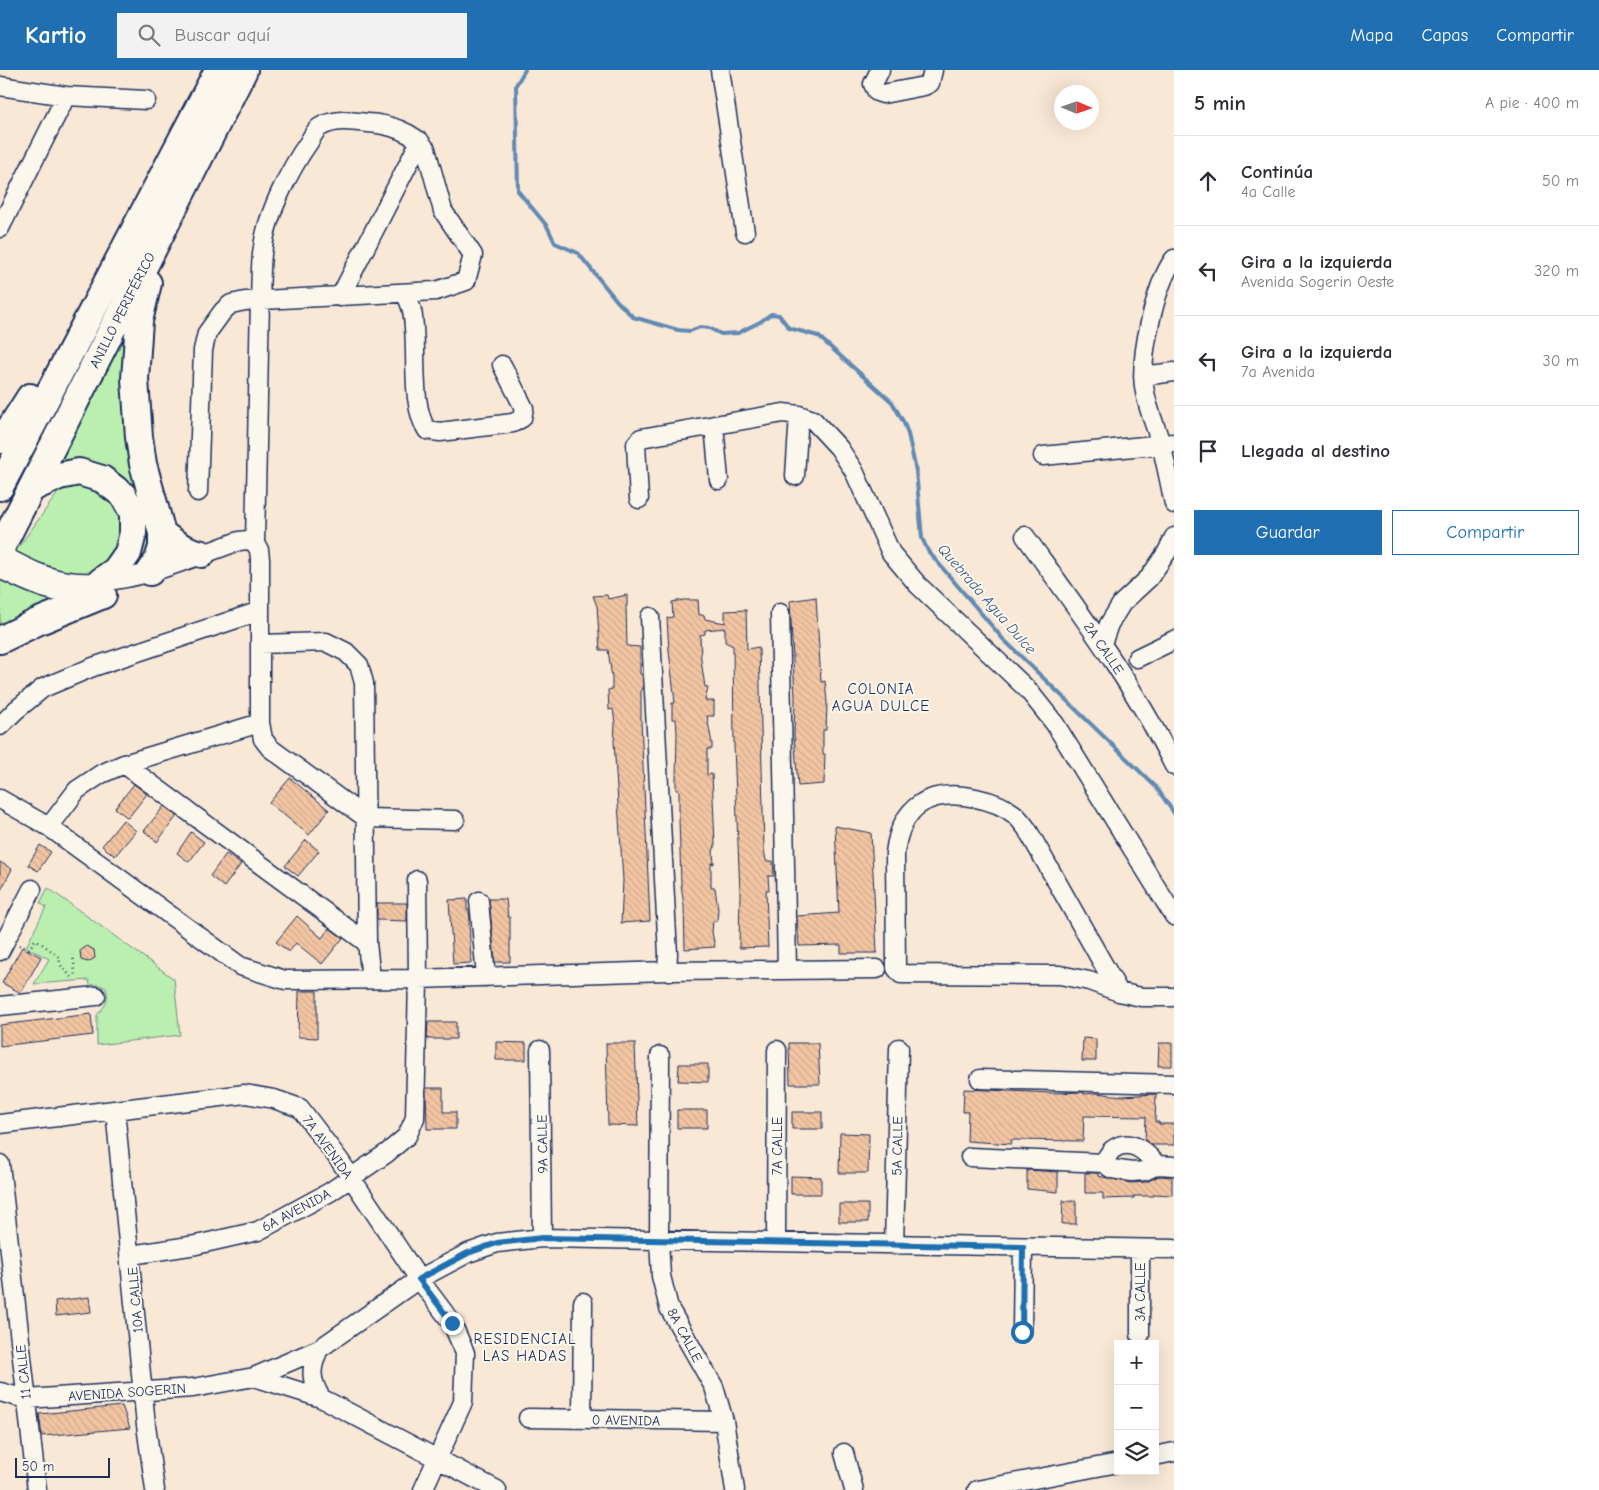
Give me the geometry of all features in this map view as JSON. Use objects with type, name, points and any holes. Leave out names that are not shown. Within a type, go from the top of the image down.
[{"type":"highway","name":"ANILLO PERIFÉRICO","points":[[0,487],[218,70]]},
{"type":"highway","name":"ANILLO PERIFÉRICO","points":[[0,550],[244,70]]},
{"type":"highway","points":[[150,572],[158,560],[162,547],[162,532],[143,464],[135,379],[139,321],[160,236]]},
{"type":"highway","points":[[0,440],[9,430],[107,285]]},
{"type":"highway","points":[[0,640],[102,588],[128,552],[133,533],[133,513],[123,495],[102,479],[79,472],[59,476],[32,488]]},
{"type":"highway","points":[[162,532],[174,544],[187,551],[202,554]]},
{"type":"street","points":[[720,70],[745,232]]},
{"type":"street","points":[[880,70],[872,84],[877,92],[883,94],[924,86],[930,83],[933,70]]},
{"type":"street","points":[[0,86],[66,96],[146,100]]},
{"type":"street","points":[[0,228],[66,96]]},
{"type":"street","points":[[198,492],[203,350],[207,333],[223,311],[232,304],[260,300],[436,291],[466,281],[473,255],[443,211],[426,149],[420,141],[400,130],[373,123],[336,120],[318,127],[297,159],[273,210],[263,245],[260,300],[255,543],[259,550],[260,559],[260,724],[263,739],[270,748],[366,818],[456,820]]},
{"type":"street","points":[[340,297],[420,141]]},
{"type":"street","points":[[1174,259],[1158,290],[1148,330],[1143,376],[1144,392],[1168,444],[1174,504]]},
{"type":"street","points":[[405,293],[412,310],[417,393],[421,422],[427,430],[440,432],[513,423],[522,418],[524,408],[502,365]]},
{"type":"street","points":[[1143,376],[1174,372]]},
{"type":"street","points":[[639,499],[636,444],[641,438],[783,413],[799,414],[813,420],[839,448],[854,471],[891,553],[918,585],[1028,690],[1055,724],[1174,916]]},
{"type":"street","points":[[795,476],[799,414]]},
{"type":"street","points":[[714,425],[720,480]]},
{"type":"street","points":[[1043,456],[1168,444]]},
{"type":"street","name":"2A CALLE","points":[[1025,536],[1168,738],[1174,766]]},
{"type":"street","points":[[1102,644],[1109,624],[1122,602],[1149,578],[1174,538]]},
{"type":"street","points":[[0,569],[30,577],[68,581],[102,588],[120,579],[150,572],[240,541],[248,540],[255,543]]},
{"type":"street","points":[[0,554],[30,577]]},
{"type":"street","points":[[0,726],[43,688],[93,667],[260,611]]},
{"type":"street","points":[[780,614],[788,969]]},
{"type":"street","points":[[650,617],[668,954],[667,971]]},
{"type":"street","points":[[1137,658],[1174,640]]},
{"type":"street","points":[[260,644],[326,642],[346,652],[359,666],[364,683],[367,943],[371,979]]},
{"type":"street","points":[[49,827],[77,790],[101,774],[124,764],[260,724]]},
{"type":"street","points":[[124,764],[367,943]]},
{"type":"street","points":[[1119,992],[1027,829],[1015,815],[994,802],[960,794],[940,794],[925,801],[906,817],[897,837],[895,853],[896,968],[901,974],[1060,975],[1089,980],[1119,992],[1141,997],[1174,997]]},
{"type":"street","points":[[0,799],[49,827],[240,966],[285,980],[418,979],[667,971],[877,969]]},
{"type":"street","name":"6A AVENIDA","points":[[131,1255],[196,1245],[258,1231],[330,1192],[388,1153],[407,1136],[415,1118],[418,979],[417,880]]},
{"type":"street","points":[[4,944],[32,889]]},
{"type":"street","points":[[479,901],[486,977]]},
{"type":"street","points":[[0,1006],[96,996]]},
{"type":"street","name":"5A CALLE","points":[[894,1244],[899,1048]]},
{"type":"street","name":"9A CALLE","points":[[540,1050],[542,1238]]},
{"type":"street","name":"7A CALLE","points":[[776,1242],[777,1050]]},
{"type":"street","name":"8A CALLE","points":[[660,1056],[659,1240],[661,1276],[669,1308],[714,1387],[724,1421],[735,1490]]},
{"type":"street","points":[[980,1079],[1174,1084]]},
{"type":"street","name":"7A AVENIDA","points":[[0,1124],[246,1094],[274,1099],[300,1108],[340,1161],[419,1279],[452,1323],[465,1353],[463,1402],[423,1490]]},
{"type":"street","name":"10A CALLE","points":[[115,1110],[131,1255],[143,1391],[155,1490]]},
{"type":"street","points":[[1103,1163],[1112,1150],[1133,1145],[1165,1165]]},
{"type":"street","points":[[970,1157],[1103,1163],[1112,1169],[1132,1172],[1145,1172],[1165,1165]]},
{"type":"street","name":"11 CALLE","points":[[0,1164],[37,1490]]},
{"type":"street","points":[[254,1377],[319,1349],[419,1279],[468,1253],[497,1243],[542,1238],[1174,1249]]},
{"type":"street","points":[[1022,1332],[1023,1247]]},
{"type":"street","name":"3A CALLE","points":[[1140,1249],[1140,1334]]},
{"type":"street","points":[[582,1419],[583,1302]]},
{"type":"street","points":[[319,1349],[313,1362],[312,1375],[314,1386],[321,1398]]},
{"type":"street","points":[[254,1377],[321,1398],[497,1490]]},
{"type":"street","name":"AVENIDA SOGERIN","points":[[0,1392],[26,1399],[193,1388],[254,1377]]},
{"type":"street","name":"0 AVENIDA","points":[[528,1418],[724,1421]]},
{"type":"street","points":[[1159,1455],[1174,1452]]},
{"type":"street","points":[[844,1453],[854,1490]]},
{"type":"street","points":[[977,1490],[1114,1464]]},
{"type":"path","points":[[4,944],[29,950],[34,940],[37,940],[58,956],[62,968],[72,977],[75,975],[72,955]]},
{"type":"green space","points":[[121,312],[162,533],[150,572],[103,595],[0,640],[1,578],[15,552],[62,487],[43,465],[74,435],[108,364]]},
{"type":"green space","points":[[48,888],[174,979],[180,1035],[97,1045],[97,1015],[106,1003],[106,988],[99,985],[90,985],[89,980],[34,984],[49,959],[26,947],[46,907],[40,903]]},
{"type":"building","points":[[607,595],[608,599],[627,595],[627,646],[640,647],[640,674],[642,674],[643,689],[641,691],[641,721],[650,921],[621,923],[623,880],[614,742],[615,723],[613,709],[609,710],[608,690],[612,689],[612,678],[608,650],[600,650],[597,606],[593,596]]},
{"type":"building","points":[[816,597],[821,682],[825,681],[827,702],[826,730],[823,730],[823,754],[825,754],[824,784],[798,786],[794,734],[795,698],[790,601]]},
{"type":"building","points":[[698,600],[699,615],[704,615],[705,619],[725,623],[725,611],[746,610],[747,649],[759,647],[764,849],[766,861],[773,861],[774,876],[768,876],[769,890],[766,890],[768,947],[739,948],[740,893],[734,746],[733,646],[725,642],[725,628],[705,630],[705,634],[700,635],[705,687],[708,688],[705,701],[714,701],[714,716],[707,716],[712,749],[707,749],[707,775],[712,774],[715,845],[713,852],[714,864],[711,863],[711,888],[715,888],[718,909],[717,921],[713,921],[712,932],[715,947],[685,949],[684,906],[681,884],[679,790],[676,790],[677,733],[676,719],[672,719],[672,703],[675,703],[667,618],[673,617],[672,602]]},
{"type":"building","points":[[290,778],[329,810],[309,835],[269,803]]},
{"type":"building","points":[[134,784],[147,794],[128,818],[115,808]]},
{"type":"building","points":[[164,806],[177,816],[157,842],[144,831]]},
{"type":"building","points":[[123,820],[136,831],[115,856],[102,846]]},
{"type":"building","points":[[835,826],[871,833],[877,953],[841,953],[841,945],[799,946],[797,916],[839,913]]},
{"type":"building","points":[[191,832],[204,842],[189,862],[177,853]]},
{"type":"building","points":[[306,840],[319,851],[298,876],[285,866]]},
{"type":"building","points":[[40,845],[51,852],[38,871],[28,865]]},
{"type":"building","points":[[226,854],[241,864],[224,887],[210,876]]},
{"type":"building","points":[[0,862],[12,869],[0,892]]},
{"type":"building","points":[[467,899],[467,910],[469,910],[470,920],[471,963],[453,964],[449,900]]},
{"type":"building","points":[[489,899],[506,899],[508,917],[510,917],[510,962],[495,962]]},
{"type":"building","points":[[377,903],[407,903],[407,921],[377,920]]},
{"type":"building","points":[[297,916],[322,938],[329,928],[343,938],[322,964],[296,943],[289,952],[276,942]]},
{"type":"building","points":[[87,946],[94,950],[95,958],[88,962],[81,960],[80,951]]},
{"type":"building","points":[[22,947],[41,957],[21,993],[2,983]]},
{"type":"building","points":[[299,991],[317,991],[317,1038],[298,1037]]},
{"type":"building","points":[[91,1014],[93,1035],[0,1046],[0,1025]]},
{"type":"building","points":[[428,1022],[456,1022],[456,1039],[427,1039]]},
{"type":"building","points":[[1083,1038],[1096,1039],[1096,1061],[1082,1061]]},
{"type":"building","points":[[496,1042],[526,1043],[526,1060],[496,1060]]},
{"type":"building","points":[[606,1043],[635,1043],[638,1126],[608,1125]]},
{"type":"building","points":[[789,1043],[818,1043],[820,1084],[790,1084]]},
{"type":"building","points":[[1159,1043],[1172,1043],[1172,1066],[1158,1066]]},
{"type":"building","points":[[679,1064],[708,1064],[708,1082],[678,1081]]},
{"type":"building","points":[[426,1088],[443,1088],[443,1112],[456,1112],[456,1129],[427,1129]]},
{"type":"building","points":[[964,1089],[1053,1093],[1084,1092],[1084,1094],[1096,1093],[1122,1096],[1156,1094],[1155,1122],[1159,1122],[1159,1124],[1174,1124],[1174,1145],[1152,1145],[1145,1140],[1146,1117],[1084,1116],[1083,1141],[1011,1140],[1011,1144],[967,1141],[968,1112],[963,1112]]},
{"type":"building","points":[[677,1110],[707,1110],[707,1128],[677,1128]]},
{"type":"building","points":[[792,1112],[822,1112],[822,1129],[792,1129]]},
{"type":"building","points":[[840,1133],[869,1134],[868,1173],[839,1173]]},
{"type":"building","points":[[1027,1170],[1058,1172],[1058,1192],[1027,1189]]},
{"type":"building","points":[[1085,1173],[1098,1173],[1098,1176],[1131,1183],[1146,1182],[1159,1176],[1172,1177],[1172,1195],[1154,1194],[1154,1196],[1134,1196],[1134,1198],[1103,1199],[1103,1193],[1085,1193]]},
{"type":"building","points":[[791,1176],[821,1177],[821,1194],[791,1194]]},
{"type":"building","points":[[1063,1201],[1076,1201],[1076,1224],[1062,1224]]},
{"type":"building","points":[[839,1204],[868,1204],[868,1222],[839,1222]]},
{"type":"building","points":[[89,1297],[91,1312],[56,1316],[55,1301]]},
{"type":"building","points":[[122,1406],[130,1428],[42,1436],[39,1414]]},
{"type":"waterway","name":"Quebrada Agua Dulce","points":[[525,70],[516,85],[518,191],[547,226],[555,243],[578,253],[617,301],[633,317],[678,330],[690,331],[700,327],[709,328],[721,334],[738,333],[771,314],[779,315],[789,328],[818,336],[892,402],[908,434],[916,471],[922,538],[928,551],[1003,639],[1156,787],[1174,813]]},
{"type":"district","name":"COLONIA AGUA DULCE","points":[[881,698]]},
{"type":"district","name":"RESIDENCIAL LAS HADAS","points":[[525,1348]]},
{"type":"route","points":[[452,1323],[419,1279],[468,1253],[497,1243],[542,1238],[1023,1247],[1022,1332]]}]
